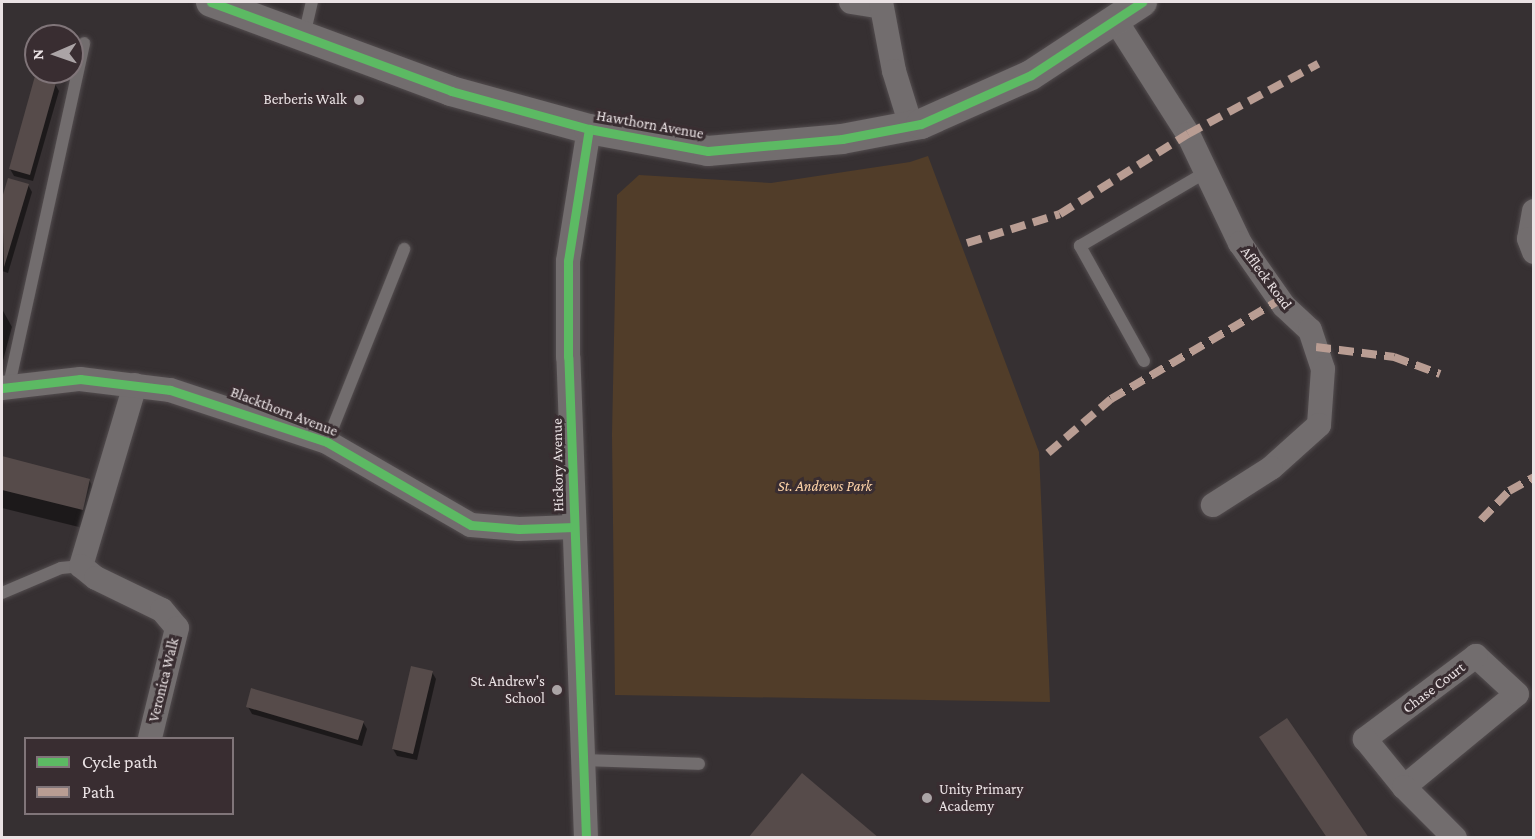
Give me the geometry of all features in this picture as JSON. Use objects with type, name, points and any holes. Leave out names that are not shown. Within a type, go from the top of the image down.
[{"type":"street","name":"Hawthorn Avenue","points":[[211,2],[451,91],[589,129],[708,151],[842,139],[911,126],[1031,75],[1142,2]]},
{"type":"street","points":[[851,2],[881,4],[911,126]]},
{"type":"street","name":"Affleck Road","points":[[1116,21],[1188,134],[1240,243],[1284,306],[1310,330],[1323,369],[1319,424],[1271,468],[1213,505]]},
{"type":"street","name":"Hickory Avenue","points":[[586,837],[581,760],[568,261],[589,129]]},
{"type":"street","points":[[1533,212],[1529,239],[1533,252]]},
{"type":"street","name":"Blackthorn Avenue","points":[[5,387],[80,379],[135,385],[225,405],[327,442],[471,525],[519,529],[574,527]]},
{"type":"street","points":[[81,566],[135,385]]},
{"type":"street","name":"Veronica Walk","points":[[81,566],[96,578],[162,610],[177,628],[150,737]]},
{"type":"street","name":"Chase Court","points":[[1404,787],[1517,694],[1476,656],[1365,739],[1404,787],[1455,837]]},
{"type":"lane","points":[[304,37],[312,2]]},
{"type":"lane","points":[[5,387],[75,84]]},
{"type":"lane","points":[[1144,361],[1080,246],[1206,172]]},
{"type":"lane","points":[[327,442],[404,249]]},
{"type":"lane","points":[[2,593],[61,568],[81,566]]},
{"type":"lane","points":[[581,760],[699,764]]},
{"type":"green space","name":"St. Andrews Park","points":[[928,156],[1039,452],[1050,702],[615,695],[612,435],[617,195],[639,175],[771,183],[910,162]]},
{"type":"building","points":[[33,84],[56,84],[30,175],[9,169]]},
{"type":"building","points":[[8,178],[29,184],[4,267],[2,198]]},
{"type":"building","points":[[2,456],[90,479],[83,510],[2,490]]},
{"type":"building","points":[[411,666],[433,671],[413,754],[392,749]]},
{"type":"building","points":[[251,688],[364,721],[358,740],[246,707]]},
{"type":"building","points":[[1287,718],[1369,838],[1327,838],[1259,737]]},
{"type":"building","points":[[802,773],[879,838],[748,838]]},
{"type":"marked path","points":[[967,243],[1060,214],[1188,134],[1318,64]]},
{"type":"marked path","points":[[1048,453],[1111,399],[1280,300]]},
{"type":"marked path","points":[[1316,347],[1394,357],[1440,374]]},
{"type":"marked path","points":[[1481,520],[1509,491],[1534,477]]},
{"type":"cycle path","points":[[211,2],[451,91],[589,129],[708,151],[842,139],[921,124],[1031,75],[1142,2]]},
{"type":"cycle path","points":[[586,838],[568,357],[568,261],[589,129]]},
{"type":"cycle path","points":[[2,388],[80,379],[170,390],[327,442],[471,525],[519,529],[574,527]]},
{"type":"place","name":"Berberis Walk","points":[[359,100]]},
{"type":"place","name":"St. Andrew's School","points":[[557,690]]},
{"type":"place","name":"Unity Primary Academy","points":[[927,798]]}]
